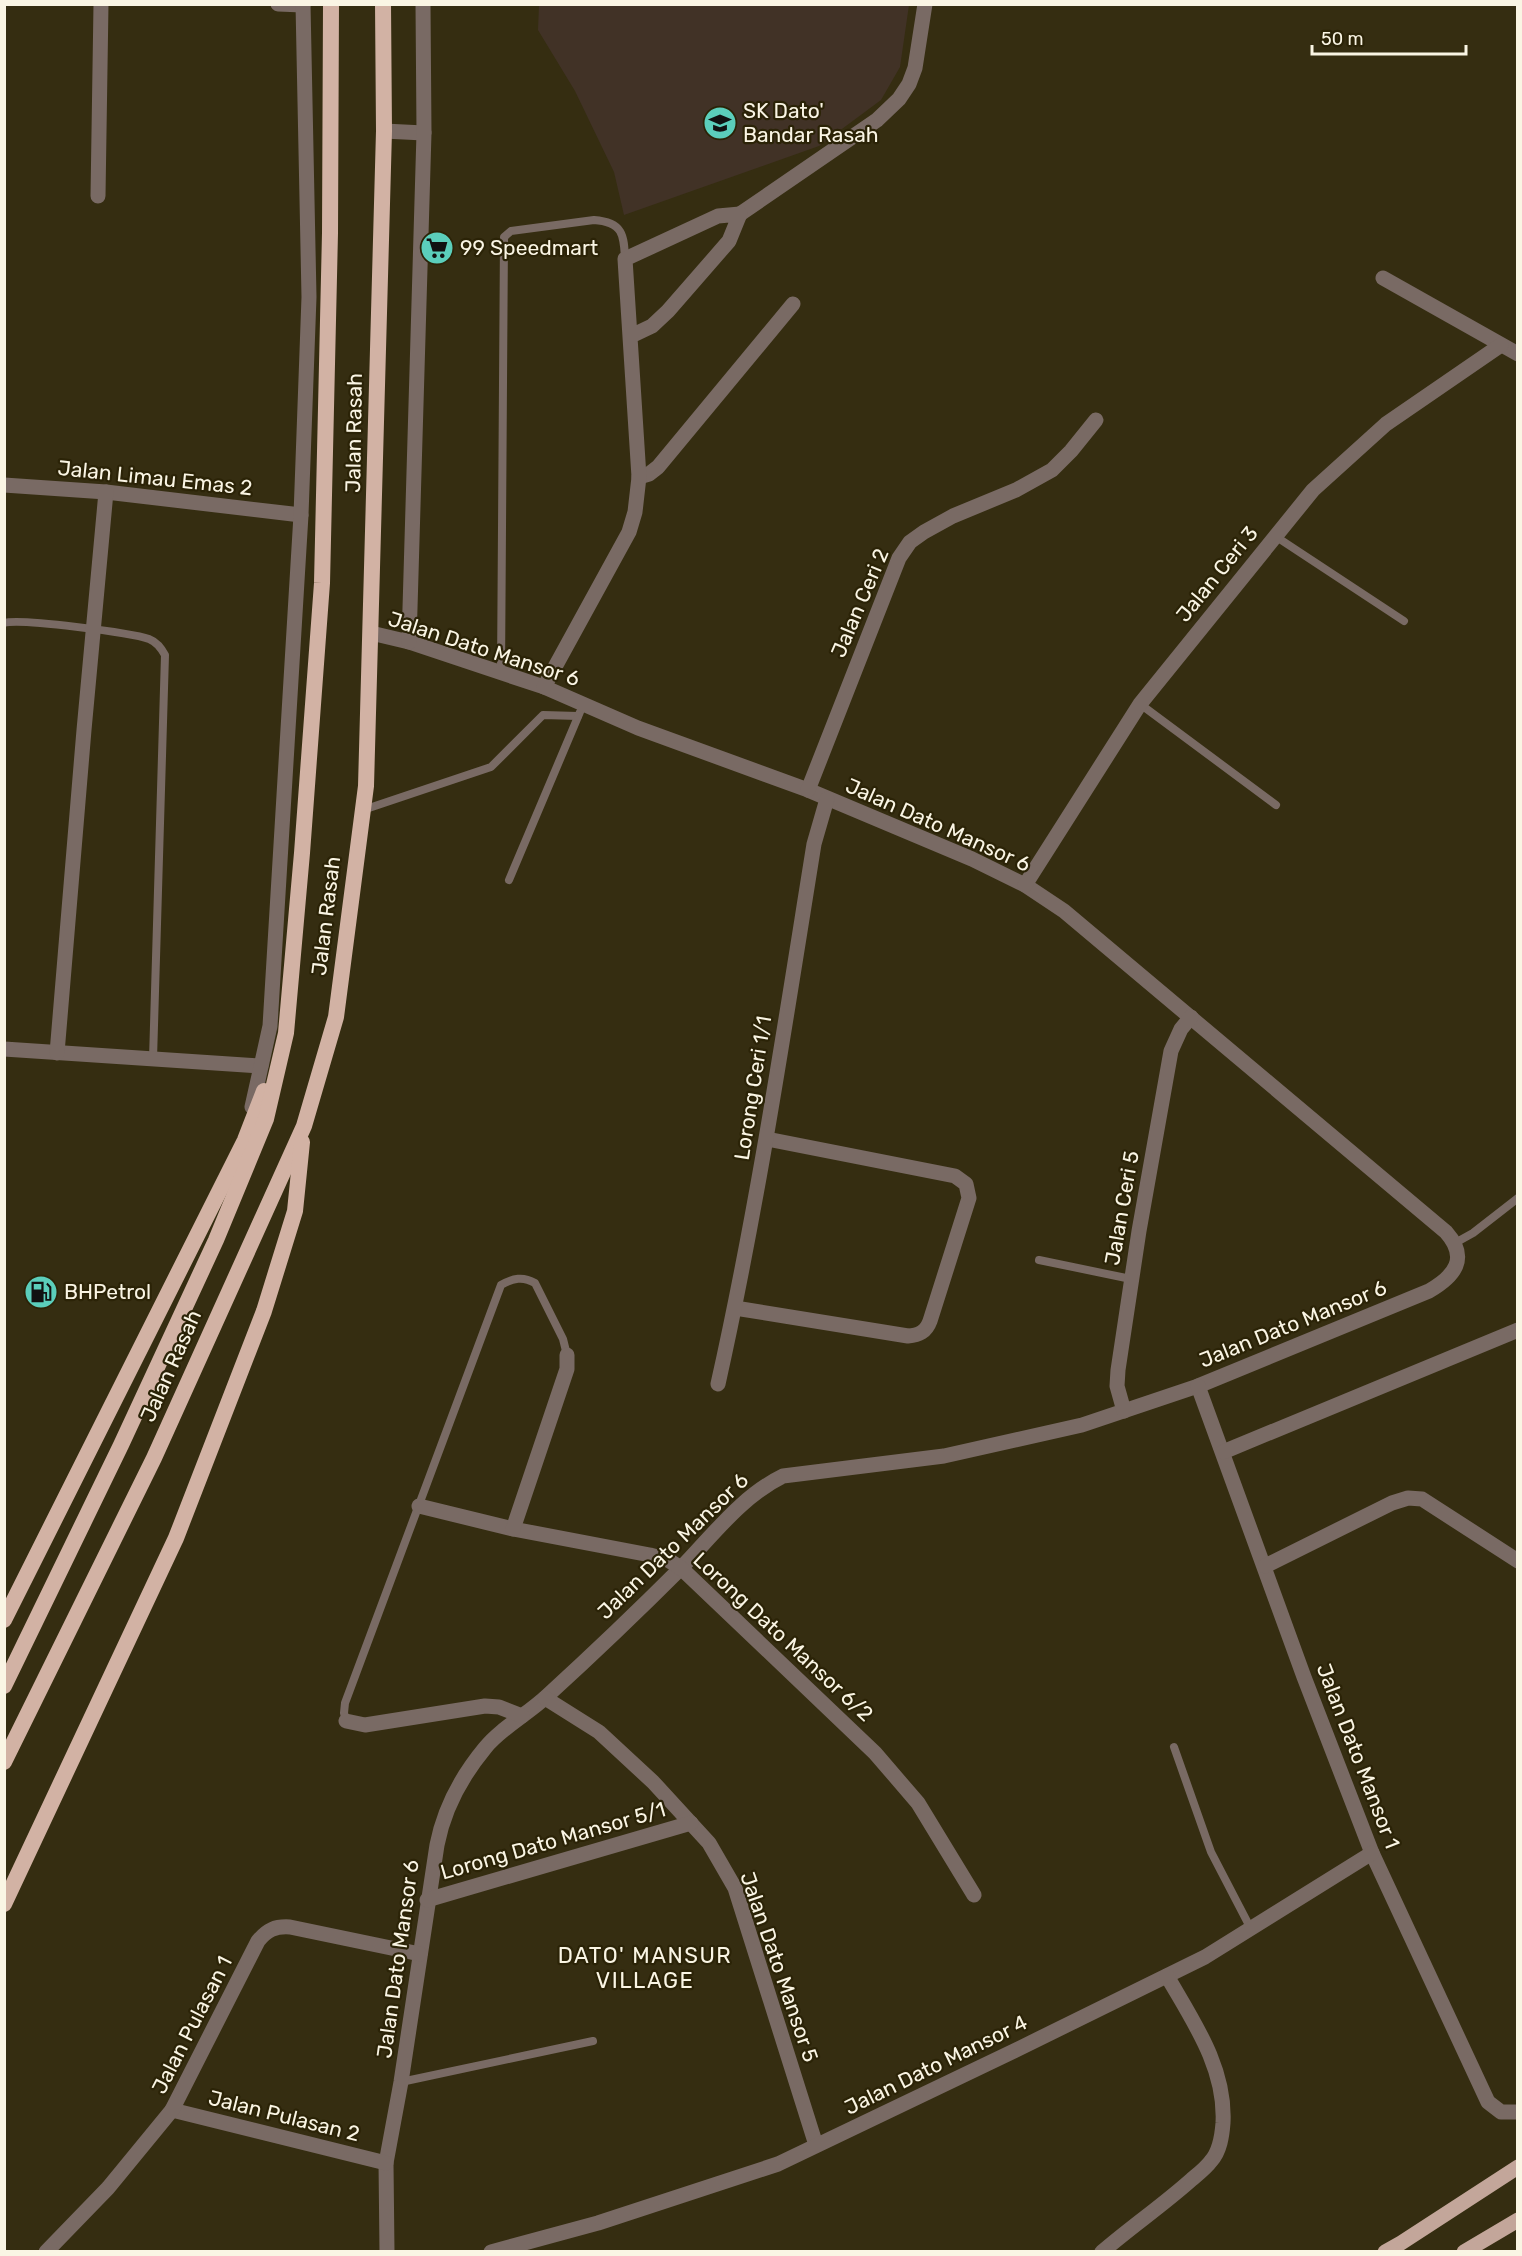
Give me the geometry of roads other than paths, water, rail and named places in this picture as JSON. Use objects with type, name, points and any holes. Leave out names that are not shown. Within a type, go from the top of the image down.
[{"type":"highway","name":"Jalan Rasah","points":[[4,1686],[122,1445],[216,1240],[266,1119],[286,1033],[322,583],[330,233],[331,4]]},
{"type":"highway","name":"Jalan Rasah","points":[[4,1762],[154,1458],[304,1126],[336,1017],[366,786],[384,131],[383,4]]},
{"type":"highway","points":[[4,1620],[245,1140],[286,1033]]},
{"type":"highway","points":[[4,1904],[176,1538],[264,1311],[295,1211],[304,1126]]},
{"type":"main road","points":[[1384,2252],[1518,2167]]},
{"type":"main road","points":[[1464,2252],[1518,2220]]},
{"type":"street","points":[[98,196],[101,4]]},
{"type":"street","points":[[245,1140],[270,1026],[301,515],[309,297],[303,5],[279,4]]},
{"type":"street","points":[[409,642],[424,133],[423,4]]},
{"type":"street","points":[[544,687],[629,532],[635,512],[639,477],[625,259],[718,216],[740,214],[877,120],[899,99],[909,84],[915,69],[925,4]]},
{"type":"street","points":[[384,131],[424,133]]},
{"type":"street","points":[[631,336],[652,326],[668,311],[729,241],[740,214]]},
{"type":"street","points":[[1383,278],[1518,354]]},
{"type":"street","points":[[639,477],[649,474],[658,467],[793,304]]},
{"type":"street","name":"Jalan Ceri 3","points":[[1025,885],[1140,704],[1313,490],[1386,424],[1501,345]]},
{"type":"street","name":"Jalan Ceri 2","points":[[808,790],[899,558],[910,542],[953,516],[1016,490],[1052,470],[1096,420]]},
{"type":"street","name":"Jalan Limau Emas 2","points":[[4,485],[106,492],[301,515]]},
{"type":"street","points":[[57,1053],[106,492]]},
{"type":"street","name":"Jalan Dato Mansor 6","points":[[371,633],[409,642],[544,687],[581,710],[638,728],[808,790],[972,859],[1025,885],[1064,911],[1446,1232],[1455,1243],[1458,1256],[1457,1265],[1452,1274],[1435,1287],[1198,1386],[1062,1430],[944,1456],[783,1476],[766,1484],[748,1498],[681,1568],[545,1698],[487,1746],[464,1775],[441,1826],[428,1900],[401,2082],[386,2163],[387,2252]]},
{"type":"street","name":"Lorong Ceri 1/1","points":[[718,1384],[767,1139],[814,844],[827,799]]},
{"type":"street","name":"Jalan Ceri 5","points":[[1124,1411],[1117,1386],[1131,1280],[1171,1051],[1181,1029],[1191,1017]]},
{"type":"street","points":[[4,1049],[261,1066]]},
{"type":"street","points":[[735,1308],[908,1336],[922,1333],[930,1321],[969,1198],[966,1184],[955,1176],[767,1139]]},
{"type":"street","points":[[1223,1452],[1518,1330]]},
{"type":"street","points":[[513,1529],[567,1369],[567,1355]]},
{"type":"street","name":"Jalan Dato Mansor 1","points":[[1198,1386],[1304,1677],[1372,1852],[1488,2102],[1501,2112],[1518,2112]]},
{"type":"street","points":[[1265,1566],[1392,1503],[1408,1498],[1422,1499],[1518,1562]]},
{"type":"street","name":"Lorong Dato Mansor 6/2","points":[[419,1506],[513,1529],[650,1555],[668,1560],[681,1568],[875,1753],[897,1777],[918,1803],[974,1895]]},
{"type":"street","name":"Jalan Dato Mansor 5","points":[[545,1698],[599,1732],[653,1782],[709,1843],[735,1888],[816,2145]]},
{"type":"street","points":[[346,1721],[365,1725],[485,1706],[499,1707],[522,1716]]},
{"type":"street","name":"Lorong Dato Mansor 5/1","points":[[428,1900],[691,1823]]},
{"type":"street","name":"Jalan Dato Mansor 4","points":[[491,2252],[508,2250],[598,2223],[778,2163],[1014,2052],[1205,1957],[1372,1852]]},
{"type":"street","name":"Jalan Pulasan 1","points":[[46,2252],[108,2188],[172,2110],[258,1941],[271,1929],[290,1927],[420,1954]]},
{"type":"street","points":[[1102,2252],[1175,2194],[1211,2162],[1218,2149],[1224,2105],[1220,2082],[1205,2042],[1167,1976]]},
{"type":"street","name":"Jalan Pulasan 2","points":[[172,2110],[386,2163]]},
{"type":"lane","points":[[501,673],[504,237],[511,231],[594,220],[604,221],[621,231],[624,239],[625,259]]},
{"type":"lane","points":[[1275,536],[1404,621]]},
{"type":"lane","points":[[4,623],[17,622],[94,630],[148,639],[158,645],[165,655],[153,1059]]},
{"type":"lane","points":[[1140,704],[1276,805]]},
{"type":"lane","points":[[363,810],[491,768],[543,716],[581,710]]},
{"type":"lane","points":[[509,880],[581,710]]},
{"type":"lane","points":[[1455,1243],[1473,1233],[1518,1198]]},
{"type":"lane","points":[[1039,1260],[1131,1280]]},
{"type":"lane","points":[[346,1721],[345,1703],[501,1285],[516,1278],[535,1283],[567,1355]]},
{"type":"lane","points":[[1174,1747],[1211,1852],[1251,1929]]},
{"type":"lane","points":[[401,2082],[593,2041]]},
{"type":"place","name":"SK Dato' Bandar Rasah","points":[[720,123]]},
{"type":"place","name":"99 Speedmart","points":[[437,248]]},
{"type":"place","name":"BHPetrol","points":[[41,1292]]},
{"type":"district","name":"DATO' MANSUR VILLAGE","points":[[645,1968]]}]
